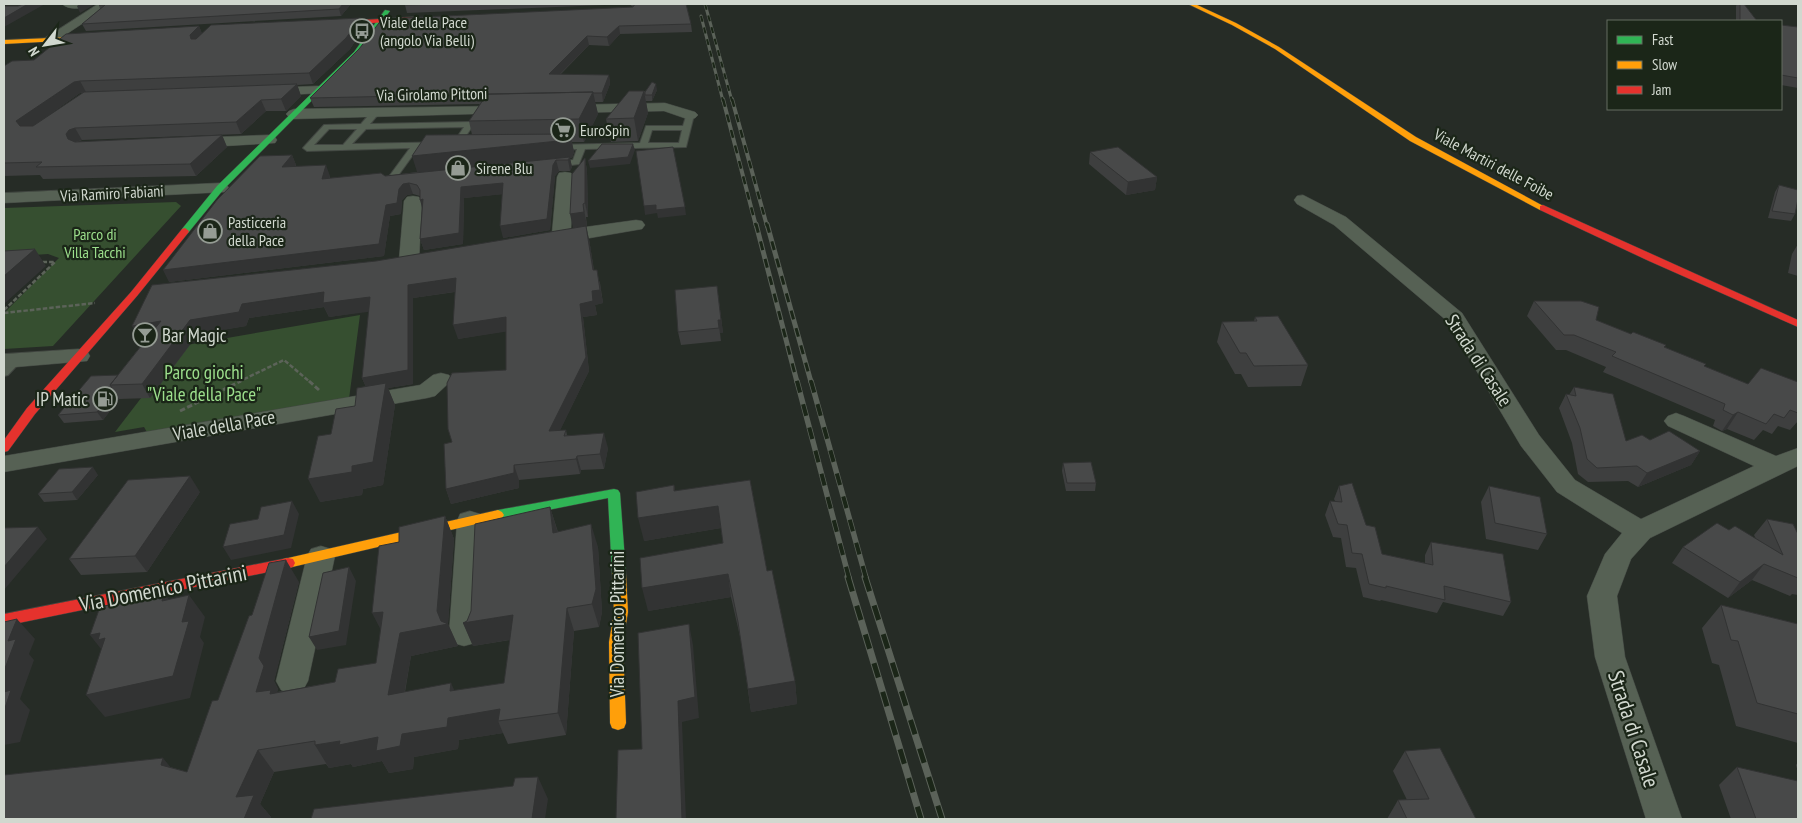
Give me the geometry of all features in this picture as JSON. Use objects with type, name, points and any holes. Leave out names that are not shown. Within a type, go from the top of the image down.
[{"type":"street","points":[[68,4],[83,4]]},
{"type":"street","points":[[48,40],[106,4]]},
{"type":"street","points":[[4,448],[25,418],[134,294],[220,188],[356,53],[392,4]]},
{"type":"street","name":"Viale Martiri delle Foibe","points":[[1191,4],[1275,46],[1412,138],[1470,170],[1594,234],[1798,324]]},
{"type":"street","points":[[312,25],[430,19]]},
{"type":"street","points":[[4,42],[107,37]]},
{"type":"street","points":[[258,92],[318,90]]},
{"type":"street","points":[[546,110],[664,107],[689,121]]},
{"type":"street","name":"Via Girolamo Pittoni","points":[[294,114],[518,110]]},
{"type":"street","points":[[178,143],[269,140]]},
{"type":"street","points":[[565,177],[552,238],[636,225]]},
{"type":"street","name":"Via Ramiro Fabiani","points":[[4,198],[220,188]]},
{"type":"street","name":"Strada di Casale","points":[[1303,200],[1340,221],[1455,317],[1530,440],[1566,486],[1640,531]]},
{"type":"street","points":[[411,260],[413,201]]},
{"type":"street","points":[[134,294],[163,290]]},
{"type":"street","points":[[8,364],[79,356]]},
{"type":"street","name":"Viale della Pace","points":[[4,464],[427,391],[441,380]]},
{"type":"street","points":[[4,436],[25,418]]},
{"type":"street","name":"Strada di Casale","points":[[1676,421],[1787,461]]},
{"type":"street","name":"Strada di Casale","points":[[1664,819],[1610,657],[1602,596],[1618,554],[1640,531],[1787,461]]},
{"type":"street","name":"Via Domenico Pittarini","points":[[4,620],[321,556],[520,510],[614,493],[622,612],[616,642],[618,723]]},
{"type":"street","points":[[464,634],[470,521]]},
{"type":"street","points":[[292,681],[321,556]]},
{"type":"lane","points":[[465,124],[474,111]]},
{"type":"lane","points":[[345,147],[376,112]]},
{"type":"lane","points":[[643,146],[652,118]]},
{"type":"lane","points":[[553,148],[683,145],[689,121],[649,128]]},
{"type":"lane","points":[[465,124],[470,124],[460,145],[307,148],[327,127],[465,124]]},
{"type":"lane","points":[[399,181],[390,182],[416,145]]},
{"type":"lane","points":[[546,166],[576,162],[582,147]]},
{"type":"path","points":[[4,312],[55,262],[39,262]]},
{"type":"path","points":[[4,312],[99,303]]},
{"type":"path","points":[[146,438],[155,424],[284,360],[332,402],[334,406]]},
{"type":"green space","name":"Parco di Villa Tacchi","points":[[176,202],[181,206],[53,346],[4,349],[4,313],[59,258],[48,254],[4,257],[4,208]]},
{"type":"green space","name":"Parco giochi \"Viale della Pace\"","points":[[360,315],[349,399],[148,434],[144,427],[115,432],[181,346]]},
{"type":"building","points":[[28,4],[4,18],[4,6]]},
{"type":"building","points":[[343,4],[339,9],[82,24],[105,5],[99,5]]},
{"type":"building","points":[[406,4],[445,4],[405,5]]},
{"type":"building","points":[[635,4],[686,4],[691,24],[619,26],[607,37],[587,36],[549,74],[609,75],[602,93],[310,98],[359,49],[382,19],[633,7]]},
{"type":"building","points":[[1740,4],[1744,4],[1756,20],[1740,20]]},
{"type":"building","points":[[361,18],[346,38],[309,73],[80,81],[74,82],[16,121],[20,126],[33,126],[84,92],[297,84],[281,99],[261,100],[236,122],[75,128],[69,130],[66,134],[68,139],[75,142],[222,135],[190,164],[36,167],[42,162],[4,163],[4,66],[12,61],[34,60],[66,34],[199,26],[190,35],[191,39],[196,39],[211,25]]},
{"type":"building","points":[[1782,25],[1798,27],[1798,78],[1782,75]]},
{"type":"building","points":[[652,82],[656,84],[652,95],[645,95],[645,92]]},
{"type":"building","points":[[629,91],[644,91],[634,118],[606,119]]},
{"type":"building","points":[[593,92],[579,119],[469,121],[487,94]]},
{"type":"building","points":[[570,134],[568,140],[412,156],[426,135]]},
{"type":"building","points":[[602,144],[633,144],[628,157],[588,161]]},
{"type":"building","points":[[673,147],[685,207],[656,210],[656,205],[644,206],[636,151]]},
{"type":"building","points":[[1118,147],[1157,177],[1128,182],[1090,152]]},
{"type":"building","points":[[292,155],[282,167],[326,165],[322,179],[381,173],[385,176],[570,157],[568,160],[556,160],[553,165],[547,219],[500,226],[503,183],[461,187],[459,233],[420,239],[423,199],[420,200],[420,190],[417,185],[409,183],[403,184],[399,189],[397,203],[386,205],[379,244],[163,270],[217,200],[260,156]]},
{"type":"building","points":[[585,158],[584,212],[570,214],[572,174]]},
{"type":"building","points":[[1779,185],[1798,190],[1795,214],[1772,211]]},
{"type":"building","points":[[586,226],[593,270],[597,270],[600,290],[592,291],[593,301],[580,304],[586,357],[549,431],[566,430],[564,436],[604,433],[600,454],[577,456],[576,459],[514,465],[514,473],[446,489],[444,444],[452,442],[448,429],[447,383],[452,373],[506,370],[506,317],[453,325],[456,278],[408,285],[408,370],[362,378],[370,297],[323,303],[324,292],[242,304],[239,312],[190,320],[142,384],[110,385],[161,321],[132,326],[152,285],[376,261]]},
{"type":"building","points":[[35,249],[4,276],[4,251]]},
{"type":"building","points":[[717,286],[721,320],[718,320],[719,328],[678,332],[675,290]]},
{"type":"building","points":[[1534,301],[1581,301],[1599,307],[1596,320],[1666,345],[1664,347],[1748,384],[1761,368],[1798,382],[1798,413],[1790,410],[1784,418],[1774,414],[1766,424],[1738,412],[1733,415],[1723,410],[1725,404],[1612,356],[1616,352],[1574,335],[1564,335]]},
{"type":"building","points":[[1278,316],[1308,365],[1254,366],[1246,353],[1240,353],[1222,322],[1257,321],[1255,317]]},
{"type":"building","points":[[118,375],[110,385],[114,391],[97,412],[58,415],[91,376]]},
{"type":"building","points":[[386,383],[373,462],[352,466],[352,472],[308,479],[318,436],[331,434],[336,409],[355,406],[357,388]]},
{"type":"building","points":[[1574,387],[1613,394],[1626,441],[1642,435],[1650,440],[1669,431],[1700,451],[1647,473],[1637,466],[1597,468],[1587,459],[1580,428],[1566,394],[1576,396]]},
{"type":"building","points":[[1091,462],[1096,483],[1067,483],[1063,463]]},
{"type":"building","points":[[93,467],[72,492],[38,494],[59,469]]},
{"type":"building","points":[[190,476],[135,556],[69,559],[128,480]]},
{"type":"building","points":[[750,480],[767,571],[772,570],[795,681],[748,689],[738,622],[728,574],[642,588],[640,558],[723,543],[718,506],[638,518],[636,492],[674,485],[674,491]]},
{"type":"building","points":[[1352,483],[1366,525],[1375,527],[1382,554],[1433,565],[1431,542],[1503,554],[1511,602],[1444,586],[1445,600],[1386,586],[1386,588],[1369,584],[1362,554],[1352,553],[1347,525],[1338,524],[1330,501],[1342,502],[1339,486]]},
{"type":"building","points":[[1489,486],[1540,497],[1547,534],[1495,523]]},
{"type":"building","points":[[292,501],[284,535],[223,547],[230,524],[258,519],[261,507]]},
{"type":"building","points":[[550,507],[553,533],[591,524],[596,589],[592,604],[567,608],[558,713],[498,721],[500,709],[448,718],[447,727],[402,734],[400,746],[376,751],[378,737],[339,745],[340,741],[315,745],[315,741],[258,750],[236,797],[254,795],[244,819],[4,819],[4,775],[163,758],[161,765],[187,772],[212,701],[218,700],[249,616],[252,615],[269,563],[286,560],[259,658],[264,666],[256,692],[271,690],[270,694],[335,682],[338,669],[376,663],[383,612],[372,613],[379,546],[399,542],[399,527],[445,516],[437,611],[441,621],[448,624],[400,633],[388,695],[451,683],[450,691],[504,683],[513,615],[463,623],[467,621],[471,611],[475,524]]},
{"type":"building","points":[[1767,519],[1793,524],[1798,534],[1798,578],[1764,564],[1740,582],[1683,547],[1717,523],[1729,530],[1735,526],[1783,555]]},
{"type":"building","points":[[38,527],[4,567],[4,528]]},
{"type":"building","points":[[349,567],[339,631],[309,637],[323,573]]},
{"type":"building","points":[[164,593],[162,601],[189,595],[182,622],[189,621],[173,676],[86,695],[105,638],[98,640],[100,633],[90,635],[100,607]]},
{"type":"building","points":[[1721,605],[1798,624],[1798,714],[1757,703],[1738,641],[1731,640]]},
{"type":"building","points":[[17,619],[8,641],[16,639],[4,671],[4,622]]},
{"type":"building","points":[[689,624],[695,697],[678,701],[682,819],[616,819],[618,750],[642,749],[638,633]]},
{"type":"building","points":[[11,690],[4,711],[4,692]]},
{"type":"building","points":[[1440,748],[1476,819],[1407,819],[1398,800],[1429,799],[1405,751]]},
{"type":"building","points":[[1737,767],[1798,781],[1798,819],[1756,819]]},
{"type":"building","points":[[538,777],[532,819],[311,819],[314,809],[513,786],[515,778]]},
{"type":"railway","points":[[705,4],[732,101]]},
{"type":"railway","points":[[701,16],[723,101]]},
{"type":"railway","points":[[723,99],[756,226]]},
{"type":"railway","points":[[732,99],[767,226]]},
{"type":"railway","points":[[756,224],[797,382]]},
{"type":"railway","points":[[767,224],[811,382]]},
{"type":"railway","points":[[797,381],[849,578]]},
{"type":"railway","points":[[811,381],[866,578]]},
{"type":"railway","points":[[848,577],[921,819]]},
{"type":"railway","points":[[865,577],[942,819]]},
{"type":"traffic: fast","points":[[185,231],[220,188],[356,53],[387,11]]},
{"type":"traffic: fast","points":[[498,515],[614,493],[619,574]]},
{"type":"traffic: slow","points":[[1191,4],[1234,24],[1277,48],[1413,139],[1543,208]]},
{"type":"traffic: slow","points":[[4,42],[95,38]]},
{"type":"traffic: slow","points":[[288,563],[498,515]]},
{"type":"traffic: slow","points":[[618,723],[616,642],[621,612],[619,574]]},
{"type":"traffic: jam","points":[[325,24],[417,19]]},
{"type":"traffic: jam","points":[[1543,208],[1798,324]]},
{"type":"traffic: jam","points":[[4,448],[31,411],[134,294],[185,231]]},
{"type":"traffic: jam","points":[[4,620],[288,563]]},
{"type":"place","name":"Viale della Pace (angolo Via Belli)","points":[[362,31]]},
{"type":"place","name":"EuroSpin","points":[[563,130]]},
{"type":"place","name":"Sirene Blu","points":[[458,168]]},
{"type":"place","name":"Pasticceria della Pace","points":[[210,231]]},
{"type":"place","name":"Bar Magic","points":[[145,335]]},
{"type":"place","name":"IP Matic","points":[[105,399]]}]
